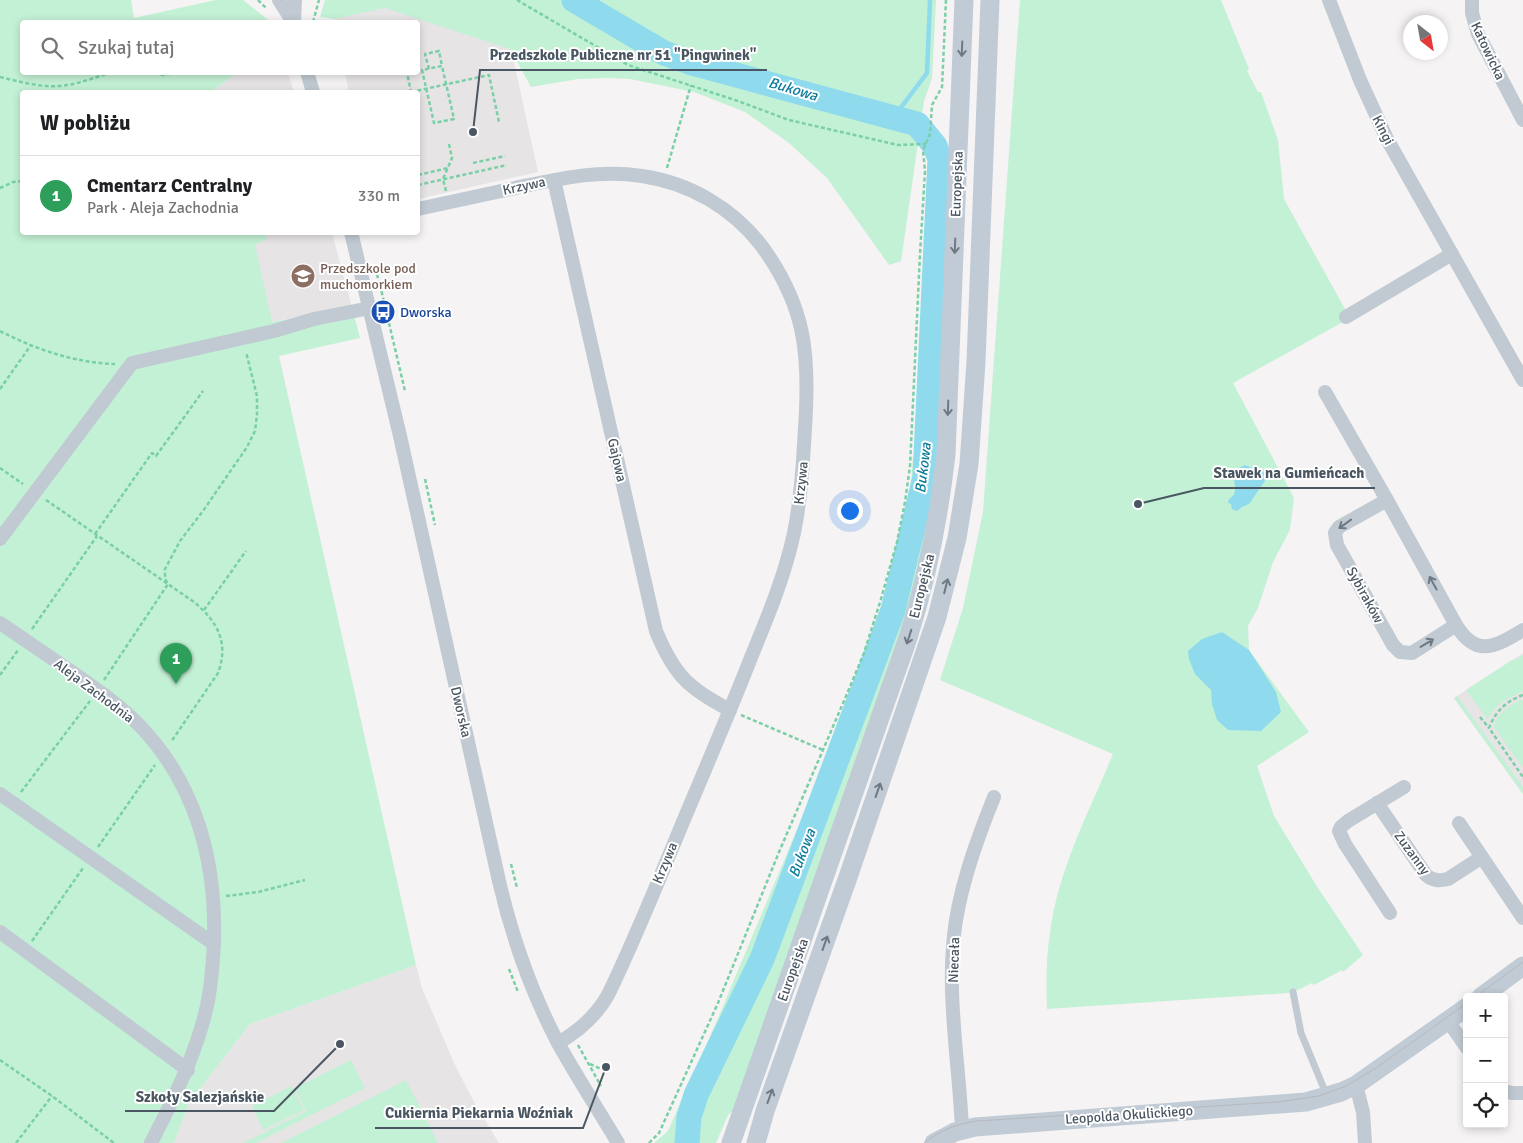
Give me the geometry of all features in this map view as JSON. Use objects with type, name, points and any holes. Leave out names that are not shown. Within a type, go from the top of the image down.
[{"type":"main road","name":"Europejska","points":[[731,1143],[908,638],[921,595],[933,543],[942,496],[946,454],[964,0]]},
{"type":"main road","name":"Europejska","points":[[756,1143],[765,1111],[937,617],[957,538],[969,464],[975,372],[990,0]]},
{"type":"main road","points":[[1486,993],[1523,966]]},
{"type":"main road","name":"Leopolda Okulickiego","points":[[934,1143],[947,1135],[962,1130],[991,1125],[1291,1104],[1327,1096],[1356,1085],[1463,1011]]},
{"type":"street","points":[[279,0],[292,20]]},
{"type":"street","points":[[293,20],[295,0]]},
{"type":"street","name":"Kingi","points":[[1329,0],[1360,80],[1379,122],[1523,380]]},
{"type":"street","name":"Katowicka","points":[[1472,0],[1475,27],[1518,102],[1523,120]]},
{"type":"street","points":[[308,75],[312,90]]},
{"type":"street","name":"Krzywa","points":[[420,209],[586,174],[604,173],[645,176],[698,192],[736,218],[756,240],[777,268],[792,297],[800,322],[806,352],[807,399],[802,480],[793,536],[766,621],[608,996],[590,1019],[558,1043]]},
{"type":"street","name":"Gajowa","points":[[554,180],[656,631],[671,662],[684,681],[700,694],[730,710]]},
{"type":"street","name":"Dworska","points":[[352,235],[370,308],[503,899],[527,975],[558,1043],[618,1143]]},
{"type":"street","points":[[1346,317],[1452,254]]},
{"type":"street","points":[[0,539],[132,363],[274,331],[314,319],[370,308]]},
{"type":"street","points":[[1325,392],[1456,625],[1466,639],[1479,646],[1488,647],[1497,645],[1523,630]]},
{"type":"street","name":"Sybiraków","points":[[1387,500],[1339,527],[1335,532],[1337,545],[1393,645],[1400,652],[1405,654],[1412,652],[1456,625]]},
{"type":"street","name":"Aleja Zachodnia","points":[[0,623],[115,703],[141,727],[162,753],[183,787],[198,818],[209,860],[214,898],[214,962],[203,1023],[188,1070],[151,1143]]},
{"type":"street","points":[[1390,913],[1339,832],[1341,826],[1348,821],[1404,786]]},
{"type":"street","points":[[0,794],[214,944]]},
{"type":"street","name":"Niecała","points":[[962,1130],[953,1008],[954,936],[973,851],[994,797]]},
{"type":"street","name":"Zuzanny","points":[[1377,803],[1426,875],[1431,879],[1448,880],[1482,858]]},
{"type":"street","points":[[1459,823],[1523,918]]},
{"type":"street","points":[[0,932],[188,1070]]},
{"type":"street","points":[[1448,1021],[1463,1042]]},
{"type":"street","points":[[1356,1085],[1363,1112],[1365,1143]]},
{"type":"street","points":[[1508,1092],[1523,1093]]},
{"type":"lane","points":[[1294,992],[1301,1033],[1327,1096]]},
{"type":"path","points":[[314,20],[319,0]]},
{"type":"path","points":[[517,0],[628,65],[789,120],[898,145],[926,144]]},
{"type":"path","points":[[649,1143],[659,1134],[702,1038],[864,653],[897,542],[910,466],[925,172],[923,150],[930,134],[932,105],[942,87],[946,0]]},
{"type":"path","points":[[428,69],[425,54],[439,51],[454,119],[434,123],[426,89],[422,70],[428,69],[442,66]]},
{"type":"path","points":[[0,78],[29,83],[67,85],[102,75]]},
{"type":"path","points":[[407,75],[411,90]]},
{"type":"path","points":[[420,90],[489,75],[499,122]]},
{"type":"path","points":[[663,180],[691,85]]},
{"type":"path","points":[[447,195],[443,179],[452,158],[449,144]]},
{"type":"path","points":[[472,163],[506,156]]},
{"type":"path","points":[[420,185],[507,165]]},
{"type":"path","points":[[420,175],[448,168]]},
{"type":"path","points":[[0,188],[13,182],[20,181]]},
{"type":"path","points":[[380,285],[406,398]]},
{"type":"path","points":[[0,331],[31,345],[61,355],[94,362],[132,363]]},
{"type":"path","points":[[168,584],[165,579],[165,569],[180,541],[203,511],[255,431],[257,396],[243,338]]},
{"type":"path","points":[[0,389],[31,345]]},
{"type":"path","points":[[0,675],[152,454],[156,456],[202,391]]},
{"type":"path","points":[[0,468],[204,610],[214,621],[220,634],[222,649],[221,665],[212,683],[25,952]]},
{"type":"path","points":[[425,478],[436,525]]},
{"type":"path","points":[[204,610],[246,551]]},
{"type":"path","points":[[1489,728],[1497,712],[1513,699],[1523,695]]},
{"type":"path","points":[[730,710],[823,750]]},
{"type":"path","points":[[1480,717],[1523,776]]},
{"type":"path","points":[[511,864],[517,892]]},
{"type":"path","points":[[214,898],[258,892],[305,880]]},
{"type":"path","points":[[576,1040],[602,1088]]},
{"type":"path","points":[[0,1060],[52,1096],[114,1143]]},
{"type":"path","points":[[589,1064],[603,1070]]},
{"type":"path","points":[[16,1143],[52,1096]]},
{"type":"shaded area","points":[[385,7],[511,49],[538,172],[420,199],[420,90],[349,90],[345,75],[420,75],[420,20],[334,19]]},
{"type":"shaded area","points":[[235,75],[289,75],[293,90],[213,90]]},
{"type":"shaded area","name":"Przedszkole pod muchomorkiem","points":[[266,235],[333,235],[352,307],[271,322],[254,244],[267,239]]},
{"type":"shaded area","points":[[1523,653],[1523,794],[1454,698]]},
{"type":"shaded area","points":[[416,965],[422,988],[454,1063],[474,1102],[499,1143],[174,1143],[189,1103],[250,1024]]},
{"type":"green space","points":[[0,0],[131,0],[134,18],[216,0],[243,0],[268,20],[20,20],[20,75],[235,75],[213,90],[20,90],[20,235],[266,235],[267,239],[255,245],[272,322],[352,307],[360,338],[279,356],[416,965],[250,1024],[189,1103],[174,1143],[0,1143]]},
{"type":"green space","points":[[325,0],[936,0],[932,78],[924,101],[901,261],[889,265],[827,178],[789,143],[745,112],[694,92],[630,79],[578,79],[531,87],[510,49],[385,8],[334,19],[320,17]]},
{"type":"green space","points":[[1020,0],[1221,0],[1249,69],[1247,71],[1258,92],[1261,92],[1278,140],[1284,199],[1350,318],[1233,383],[1294,498],[1290,530],[1273,562],[1258,608],[1248,626],[1249,650],[1309,732],[1257,766],[1274,816],[1316,885],[1363,955],[1343,972],[1342,970],[1314,985],[1312,983],[1288,993],[1047,1009],[1049,942],[1054,910],[1067,864],[1113,754],[940,680],[963,608],[983,512]]},
{"type":"green space","points":[[936,453],[931,504],[919,565],[903,628],[735,1109],[728,1115],[716,1143],[654,1143],[668,1131],[718,1018],[842,722],[899,563],[908,525],[913,456]]},
{"type":"green space","points":[[1523,655],[1523,692],[1502,703],[1493,711],[1488,720],[1466,690]]},
{"type":"green space","points":[[1457,696],[1523,787],[1523,794],[1454,698]]},
{"type":"green space","points":[[1520,700],[1523,700],[1523,768],[1494,727],[1500,714]]},
{"type":"green space","points":[[351,1060],[365,1088],[256,1143],[243,1143],[306,1111],[295,1088]]},
{"type":"green space","points":[[406,1080],[438,1143],[281,1143]]},
{"type":"green space","points":[[292,1086],[304,1110],[263,1130],[252,1106]]},
{"type":"water","points":[[1245,465],[1261,468],[1265,481],[1249,504],[1237,511],[1232,509],[1231,504],[1228,503],[1235,491],[1233,473]]},
{"type":"water","points":[[1222,632],[1249,650],[1276,692],[1281,712],[1261,731],[1228,730],[1217,720],[1212,704],[1211,690],[1195,674],[1189,659],[1188,651],[1202,639]]},
{"type":"waterway","name":"Bukowa","points":[[574,0],[664,53],[692,63],[917,124],[935,146],[940,159],[925,477],[893,610],[762,959],[696,1095],[689,1117],[687,1143]]},
{"type":"waterway","points":[[893,118],[927,73],[930,0]]},
{"type":"tram line","points":[[1480,993],[1523,962]]},
{"type":"tram line","points":[[924,1143],[949,1128],[977,1121],[1278,1102],[1319,1096],[1346,1086],[1376,1068],[1463,1006]]},
{"type":"place","name":"Przedszkole Publiczne nr 51 \"Pingwinek\"","points":[[473,132]]},
{"type":"place","name":"Przedszkole pod muchomorkiem","points":[[303,276]]},
{"type":"place","name":"Dworska","points":[[383,312]]},
{"type":"place","name":"Stawek na Gumieńcach","points":[[1138,504]]},
{"type":"place","name":"Cmentarz Centralny","points":[[176,684]]},
{"type":"place","name":"Szkoły Salezjańskie","points":[[340,1044]]},
{"type":"place","name":"Cukiernia Piekarnia Woźniak","points":[[606,1067]]}]
